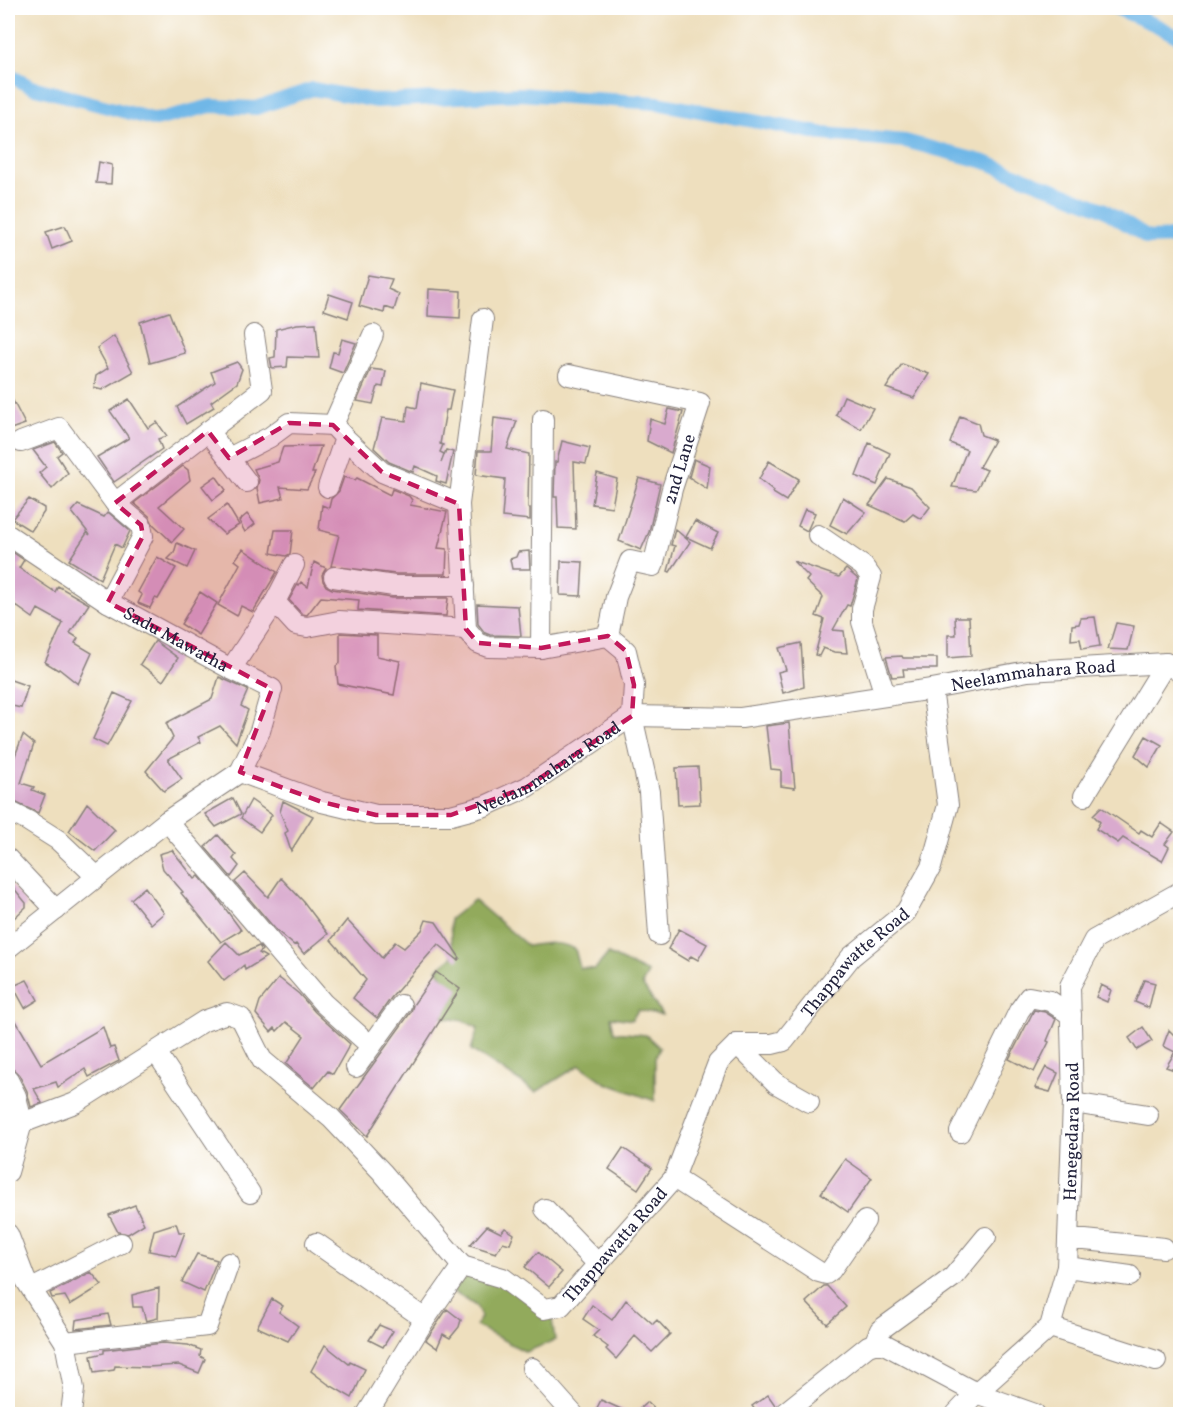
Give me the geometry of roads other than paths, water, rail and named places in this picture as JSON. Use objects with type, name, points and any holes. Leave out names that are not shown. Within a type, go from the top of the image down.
[{"type":"street","points":[[483,319],[459,504],[466,629],[478,643],[488,647],[541,648],[608,636],[626,651],[634,685],[632,716],[649,792],[659,935]]},
{"type":"street","points":[[116,503],[262,390],[254,335]]},
{"type":"street","points":[[328,487],[339,431],[373,335]]},
{"type":"street","name":"2nd Lane","points":[[569,375],[700,403],[672,489],[653,566],[630,561],[616,597],[608,636]]},
{"type":"street","points":[[541,648],[543,419]]},
{"type":"street","points":[[229,458],[270,437],[289,423],[339,431],[382,472],[459,504]]},
{"type":"street","points":[[21,442],[59,428],[116,503],[141,525],[143,536],[108,602]]},
{"type":"street","points":[[208,431],[247,482]]},
{"type":"street","name":"Sadu Mawatha","points":[[8,535],[108,602],[272,689],[260,731],[240,772]]},
{"type":"street","points":[[818,535],[863,566],[871,577],[862,609],[862,622],[885,695]]},
{"type":"street","points":[[231,669],[275,602],[294,565]]},
{"type":"street","points":[[334,577],[394,586],[464,586]]},
{"type":"street","points":[[275,602],[296,625],[307,627],[339,621],[466,629]]},
{"type":"street","points":[[1084,796],[1173,668]]},
{"type":"street","name":"Neelammahara Road","points":[[240,772],[322,802],[376,815],[451,815],[485,806],[527,787],[632,716],[741,718],[932,688],[1029,670],[1173,668]]},
{"type":"street","name":"Thappawatte Road","points":[[737,1044],[772,1044],[784,1041],[851,957],[906,912],[931,867],[948,805],[932,688]]},
{"type":"street","points":[[8,948],[168,822],[240,772]]},
{"type":"street","points":[[8,811],[58,840],[97,877]]},
{"type":"street","points":[[168,822],[323,1003],[371,1046]]},
{"type":"street","points":[[8,859],[56,910]]},
{"type":"street","name":"Henegedara Road","points":[[1050,1326],[1067,1267],[1073,1103],[1070,986],[1094,940],[1180,892]]},
{"type":"street","points":[[960,1132],[1019,1011],[1029,997],[1050,1001],[1071,1015]]},
{"type":"street","points":[[356,1067],[401,1005]]},
{"type":"street","points":[[22,1124],[75,1103],[204,1021],[227,1012],[241,1018],[262,1060],[331,1118],[382,1172],[462,1266],[425,1319],[367,1414]]},
{"type":"street","points":[[674,1179],[718,1063],[737,1044],[777,1084],[808,1102]]},
{"type":"street","points":[[156,1052],[250,1193]]},
{"type":"street","points":[[8,1080],[16,1095],[22,1124],[8,1172]]},
{"type":"street","points":[[1073,1103],[1148,1116]]},
{"type":"street","name":"Thappawatta Road","points":[[462,1266],[503,1278],[544,1309],[561,1306],[674,1179],[826,1274],[865,1221]]},
{"type":"street","points":[[545,1209],[598,1264]]},
{"type":"street","points":[[8,1234],[25,1279],[65,1342],[74,1389],[71,1414]]},
{"type":"street","points":[[874,1344],[880,1330],[953,1277],[986,1237]]},
{"type":"street","points":[[1068,1240],[1164,1248]]},
{"type":"street","points":[[32,1289],[121,1243]]},
{"type":"street","points":[[316,1243],[425,1319]]},
{"type":"street","points":[[65,1342],[207,1326],[229,1263]]},
{"type":"street","points":[[1067,1267],[1130,1276]]},
{"type":"street","points":[[956,1414],[1050,1326],[1156,1361]]},
{"type":"street","points":[[783,1414],[868,1346],[874,1344],[884,1344],[976,1393],[1035,1414]]},
{"type":"street","points":[[532,1368],[573,1414]]},
{"type":"waterway","points":[[1116,8],[1180,38]]},
{"type":"waterway","points":[[8,75],[32,87],[156,120],[211,106],[256,108],[313,89],[377,101],[519,94],[657,103],[824,134],[905,141],[985,162],[1103,209],[1148,238],[1180,235]]}]
